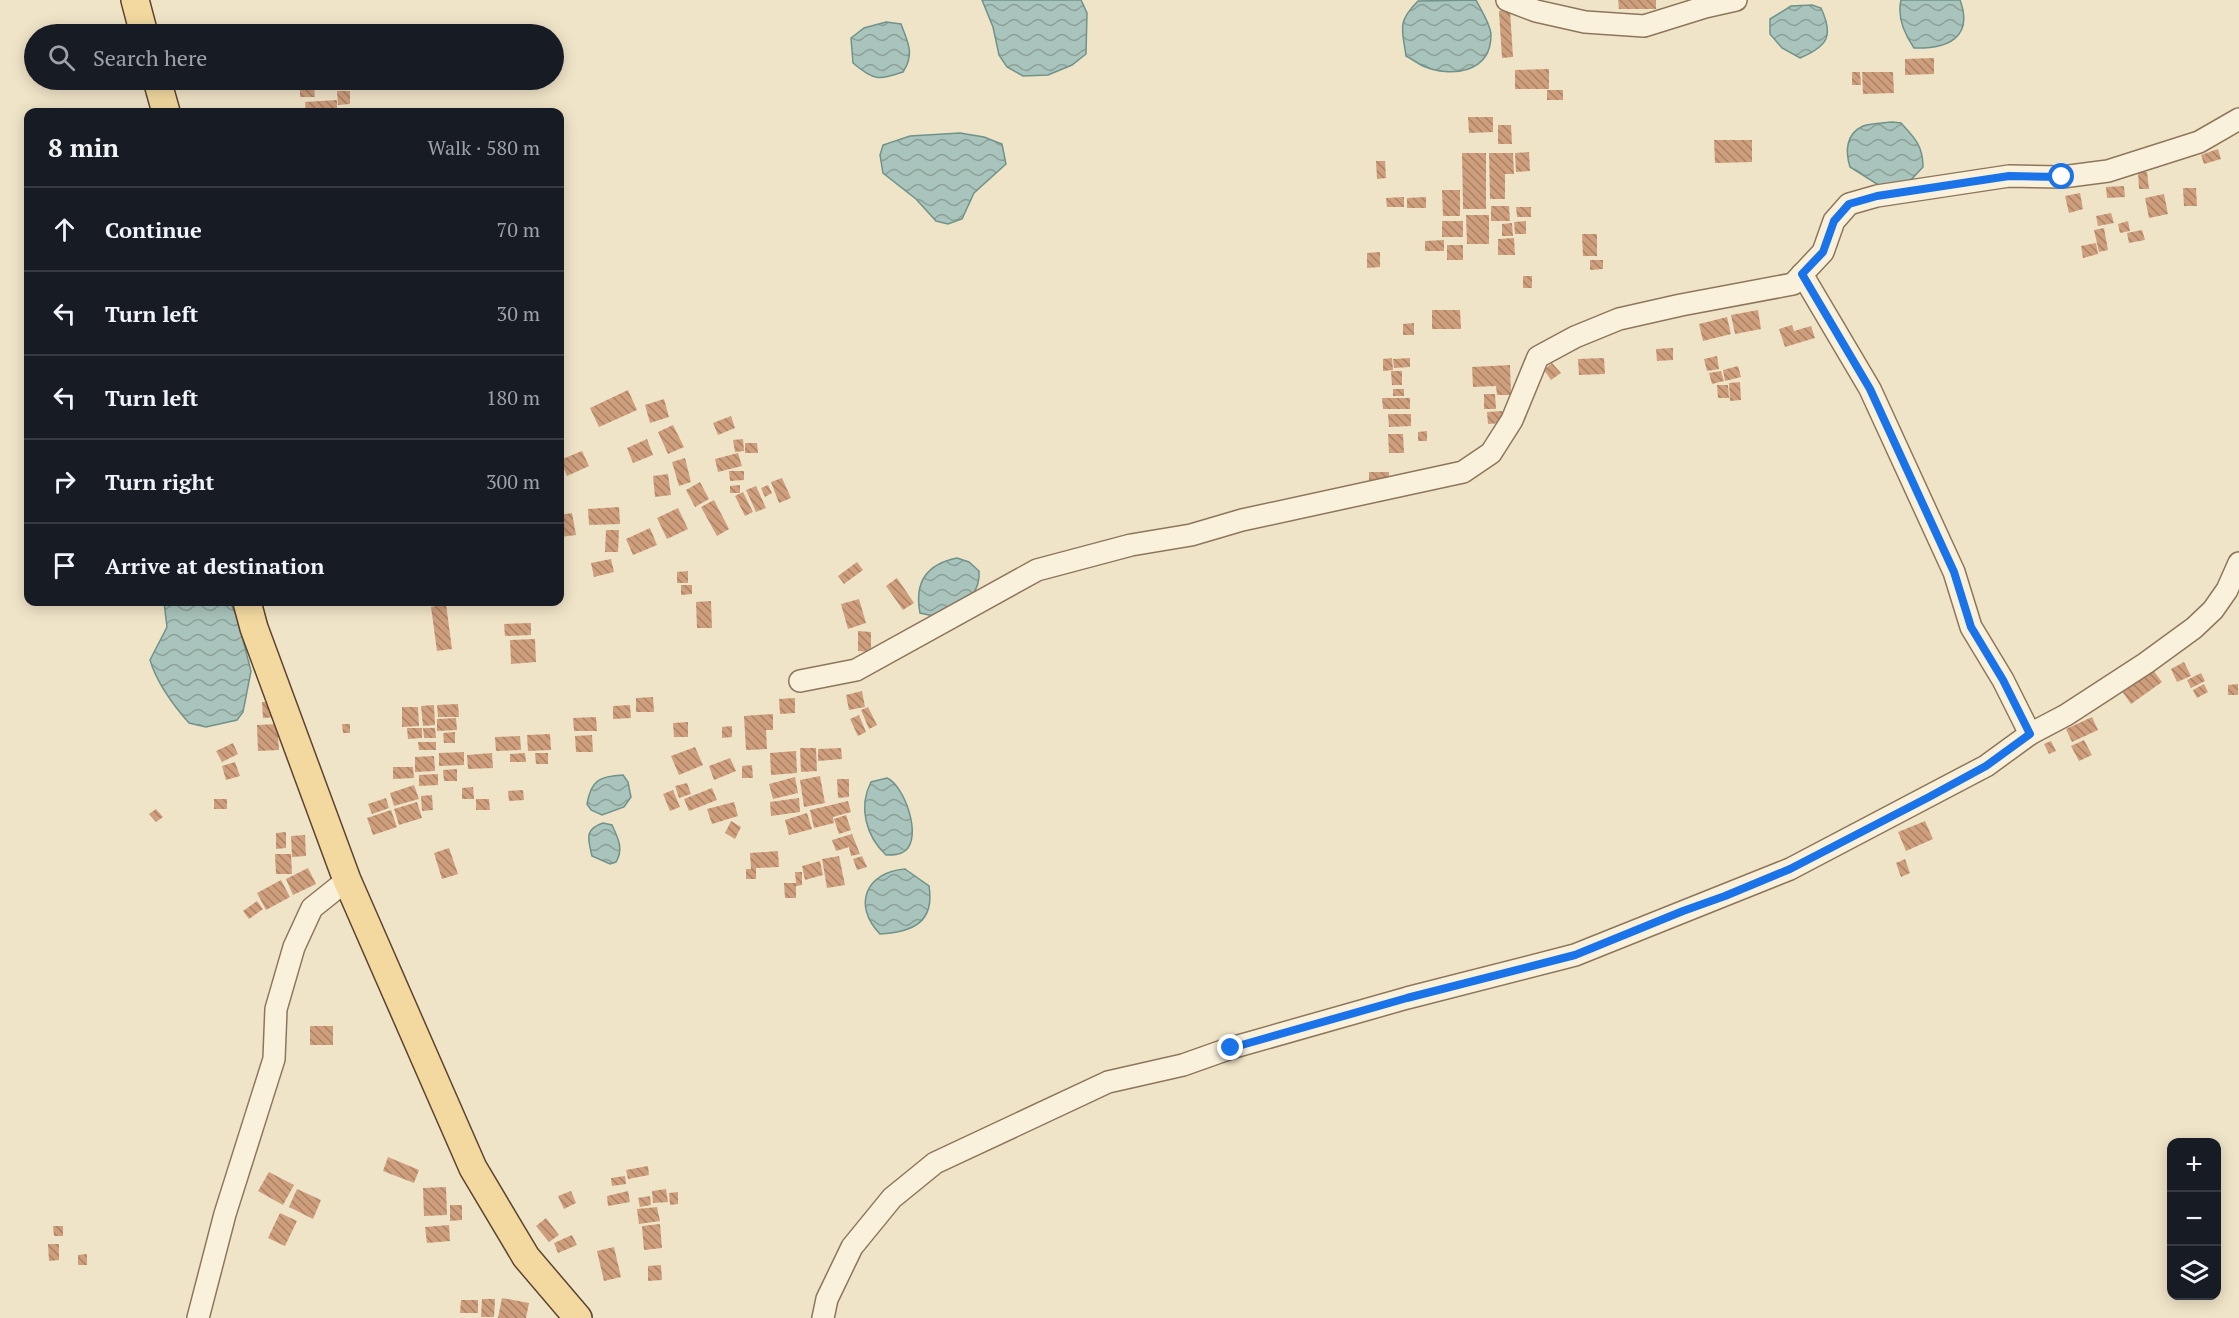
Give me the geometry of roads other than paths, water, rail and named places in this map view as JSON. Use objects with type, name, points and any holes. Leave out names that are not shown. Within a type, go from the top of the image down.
[{"type":"main road","points":[[135,0],[141,24]]},
{"type":"main road","points":[[160,90],[165,108]]},
{"type":"main road","points":[[248,606],[254,628],[347,880],[473,1168],[526,1257],[578,1318]]},
{"type":"street","points":[[1507,0],[1536,11],[1585,22],[1644,26],[1736,0]]},
{"type":"street","points":[[800,681],[856,670],[1037,570],[1131,545],[1191,535],[1263,515],[1463,472],[1491,453],[1512,420],[1538,357],[1575,337],[1619,319],[1682,304],[1793,284],[1823,252],[1834,221],[1849,204],[1877,196],[2009,176],[2062,177],[2108,171],[2199,142],[2239,119]]},
{"type":"street","points":[[1802,274],[1870,389],[1954,572],[1971,627],[2003,680],[2030,734]]},
{"type":"street","points":[[823,1318],[827,1299],[852,1247],[892,1198],[934,1163],[1108,1082],[1183,1065],[1231,1048],[1407,998],[1575,955],[1790,869],[1986,766],[2030,734],[2066,715],[2146,663],[2194,628],[2213,610],[2227,590],[2239,563]]},
{"type":"street","points":[[198,1318],[225,1214],[273,1059],[276,1009],[294,946],[312,908],[347,880]]},
{"type":"water","points":[[982,0],[1081,0],[1087,13],[1086,54],[1072,65],[1048,75],[1023,76],[1007,67],[999,55],[993,27]]},
{"type":"water","points":[[1476,0],[1491,31],[1489,48],[1477,65],[1468,69],[1445,72],[1423,66],[1406,56],[1403,39],[1404,20],[1418,1]]},
{"type":"water","points":[[1901,0],[1960,0],[1963,24],[1960,32],[1955,39],[1947,43],[1914,48],[1903,26],[1900,13]]},
{"type":"water","points":[[1812,5],[1821,8],[1827,26],[1826,39],[1817,49],[1800,58],[1782,48],[1770,34],[1770,19],[1791,6]]},
{"type":"water","points":[[886,22],[901,24],[909,48],[909,60],[903,72],[882,77],[871,76],[853,63],[851,38],[864,28]]},
{"type":"water","points":[[1892,122],[1901,123],[1914,138],[1922,153],[1923,167],[1909,182],[1880,186],[1850,167],[1847,149],[1850,138],[1857,129]]},
{"type":"water","points":[[960,133],[984,137],[1002,144],[1006,164],[974,193],[962,219],[948,224],[936,221],[916,199],[883,173],[880,155],[883,145],[910,136]]},
{"type":"water","points":[[957,558],[969,562],[979,571],[979,580],[973,593],[963,604],[943,618],[920,613],[919,592],[925,576],[938,565]]},
{"type":"water","points":[[164,606],[232,606],[237,617],[251,671],[243,712],[237,720],[206,727],[189,723],[177,709],[157,677],[150,660],[167,627]]},
{"type":"water","points":[[623,775],[628,782],[631,797],[624,807],[602,815],[591,810],[587,804],[594,785],[603,778]]},
{"type":"water","points":[[887,778],[900,790],[912,824],[910,844],[905,851],[894,855],[886,855],[873,839],[865,811],[865,801],[871,782]]},
{"type":"water","points":[[603,823],[612,825],[619,844],[620,853],[616,862],[610,864],[592,856],[589,845],[590,832]]},
{"type":"water","points":[[905,869],[929,886],[930,899],[925,917],[911,928],[880,934],[871,923],[867,912],[865,901],[867,892],[881,876]]}]
